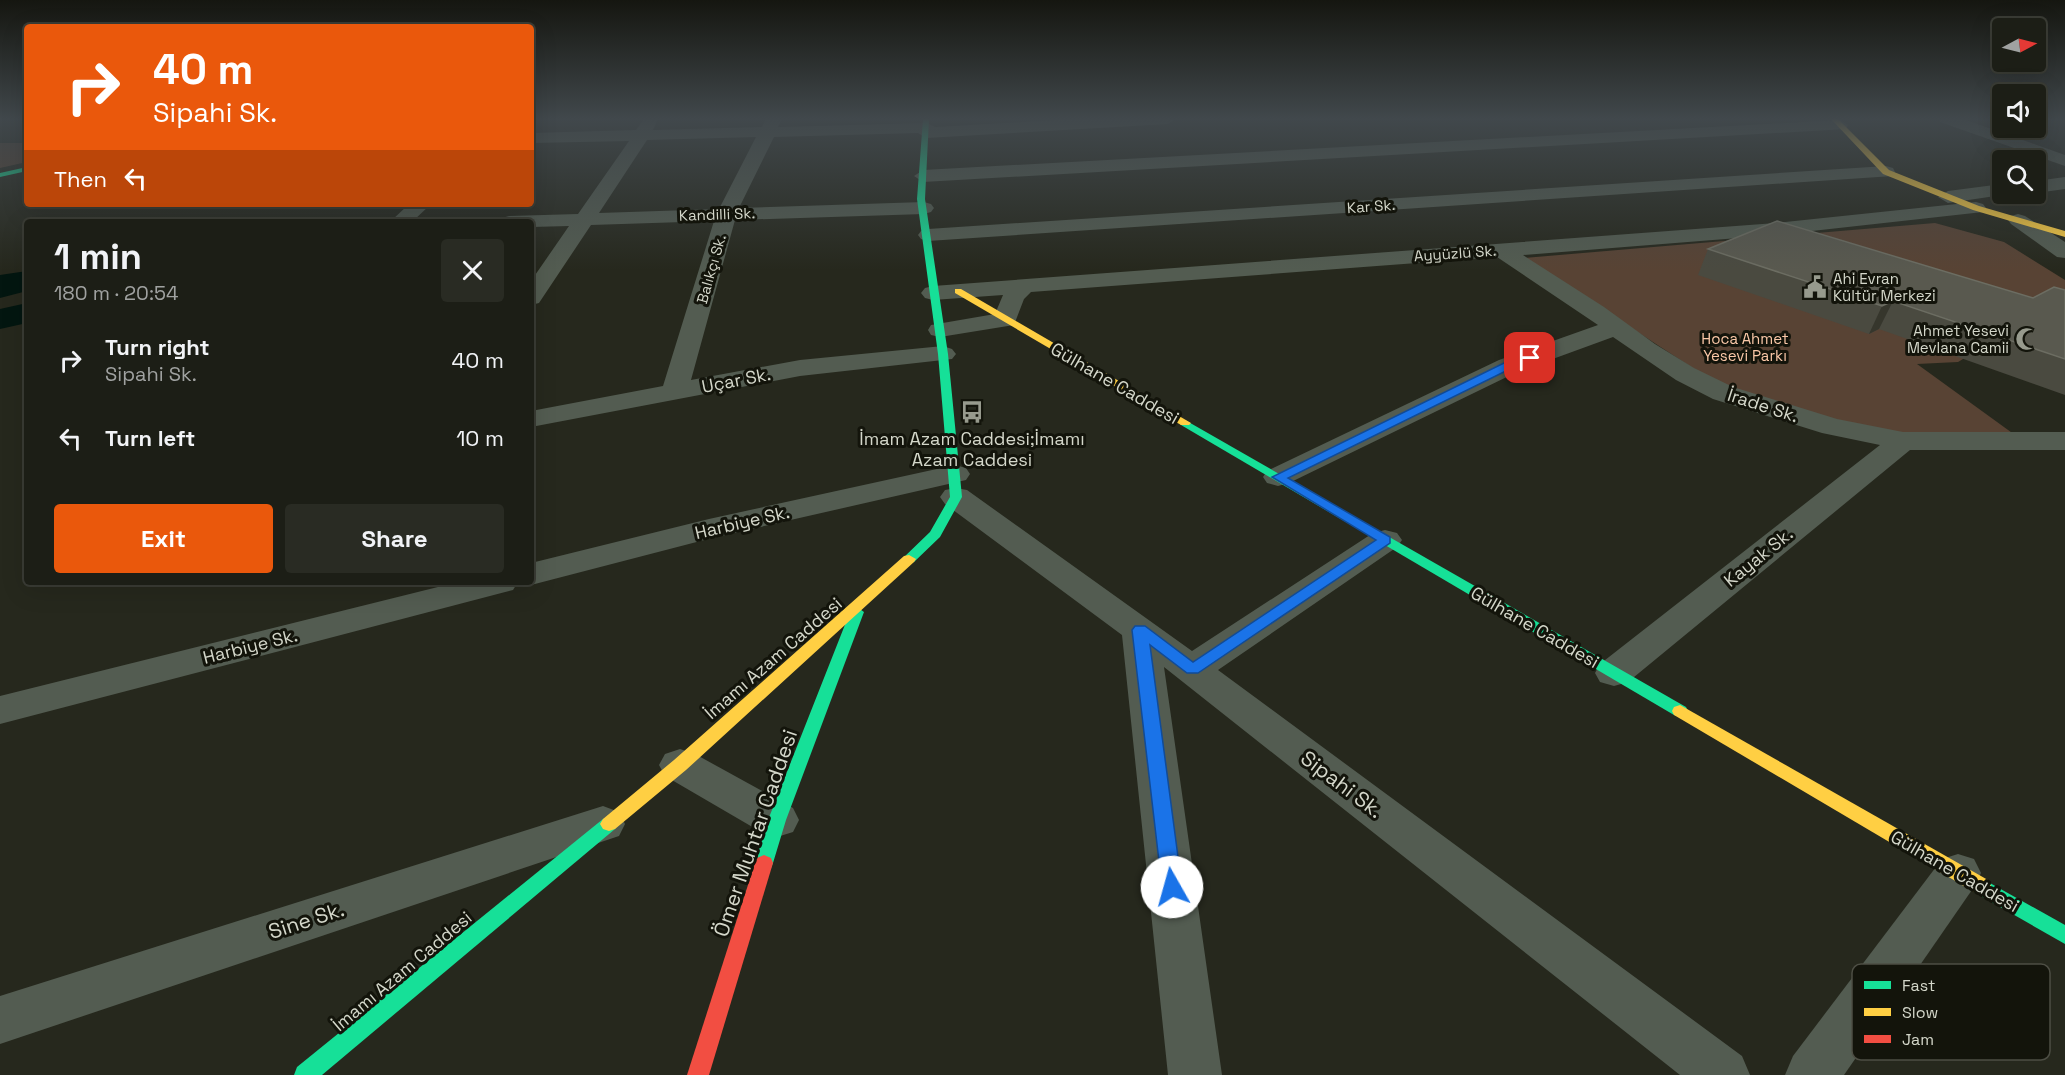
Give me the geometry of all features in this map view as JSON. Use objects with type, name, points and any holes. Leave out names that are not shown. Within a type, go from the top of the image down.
[{"type":"street","points":[[534,294],[619,169]]},
{"type":"street","name":"Balıkçı Sk.","points":[[675,391],[727,213],[750,169]]},
{"type":"street","points":[[923,169],[921,199],[942,342],[956,486]]},
{"type":"street","points":[[923,176],[1039,169]]},
{"type":"street","points":[[1883,169],[1976,208],[2065,234]]},
{"type":"street","points":[[0,175],[24,170]]},
{"type":"street","name":"Kar Sk.","points":[[928,236],[1886,172]]},
{"type":"street","points":[[0,184],[24,180]]},
{"type":"street","points":[[2046,185],[2065,183]]},
{"type":"street","points":[[1946,197],[1992,191]]},
{"type":"street","points":[[404,219],[418,207]]},
{"type":"street","name":"Kandilli Sk.","points":[[534,221],[924,208]]},
{"type":"street","name":"Ayyüzlü Sk.","points":[[933,293],[1776,229],[1976,208]]},
{"type":"street","points":[[2018,220],[2065,252]]},
{"type":"street","name":"İrade Sk.","points":[[1501,250],[1685,374],[1723,393],[1832,427],[1903,441],[2065,441]]},
{"type":"street","points":[[942,342],[1005,320],[1014,295],[1080,281]]},
{"type":"street","name":"Gülhane Caddesi","points":[[958,291],[2065,935]]},
{"type":"street","points":[[1278,477],[1508,366],[1617,327]]},
{"type":"street","name":"Uçar Sk.","points":[[534,418],[942,342]]},
{"type":"street","name":"Kayak Sk.","points":[[1614,673],[1903,441]]},
{"type":"street","name":"Harbiye Sk.","points":[[534,573],[708,530],[956,486]]},
{"type":"street","name":"İmamı Azam Caddesi","points":[[305,1075],[680,765],[858,607],[935,534],[956,486]]},
{"type":"street","name":"Sipahi Sk.","points":[[956,486],[1140,630],[1723,1075]]},
{"type":"street","points":[[1192,669],[1385,540]]},
{"type":"street","name":"Harbiye Sk.","points":[[0,710],[489,585]]},
{"type":"street","name":"Ömer Muhtar Caddesi","points":[[698,1075],[777,820],[858,607]]},
{"type":"street","points":[[1140,630],[1195,1075]]},
{"type":"street","points":[[680,765],[777,820]]},
{"type":"street","name":"Sine Sk.","points":[[0,1020],[613,821]]},
{"type":"street","points":[[1892,964],[1958,873]]},
{"type":"street","points":[[1812,1075],[1852,1020]]},
{"type":"green space","name":"Hoca Ahmet Yesevi Parkı","points":[[1935,223],[2004,242],[2065,280],[2065,314],[2042,312],[1958,362],[1917,364],[2015,435],[1889,434],[1725,389],[1524,258]]},
{"type":"shaded area","points":[[24,271],[24,292],[0,298],[0,275]]},
{"type":"shaded area","points":[[24,304],[24,324],[0,329],[0,309]]},
{"type":"building","points":[[1777,221],[2033,298],[2054,287],[2065,290],[2065,359],[1893,301],[1882,306],[1708,249]]},
{"type":"traffic: fast","points":[[909,559],[935,534],[956,497],[943,354],[921,199],[923,169]]},
{"type":"traffic: fast","points":[[0,175],[24,170]]},
{"type":"traffic: fast","points":[[1185,423],[1680,711]]},
{"type":"traffic: fast","points":[[764,863],[777,820],[857,612]]},
{"type":"traffic: fast","points":[[305,1075],[609,824]]},
{"type":"traffic: fast","points":[[1981,886],[2065,935]]},
{"type":"traffic: slow","points":[[1883,169],[1976,208],[2065,234]]},
{"type":"traffic: slow","points":[[958,291],[1185,423]]},
{"type":"traffic: slow","points":[[609,824],[680,765],[909,559]]},
{"type":"traffic: slow","points":[[1680,711],[1981,886]]},
{"type":"traffic: jam","points":[[698,1075],[764,863]]},
{"type":"place","name":"Ahi Evran Kültür Merkezi","points":[[1815,287]]},
{"type":"place","name":"Ahmet Yesevi Mevlana Camii","points":[[2027,339]]},
{"type":"place","name":"İmam Azam Caddesi;İmamı Azam Caddesi","points":[[972,412]]},
{"type":"route","points":[[1172,887],[1140,630],[1192,669],[1385,540],[1278,477],[1508,366],[1530,358]]}]
